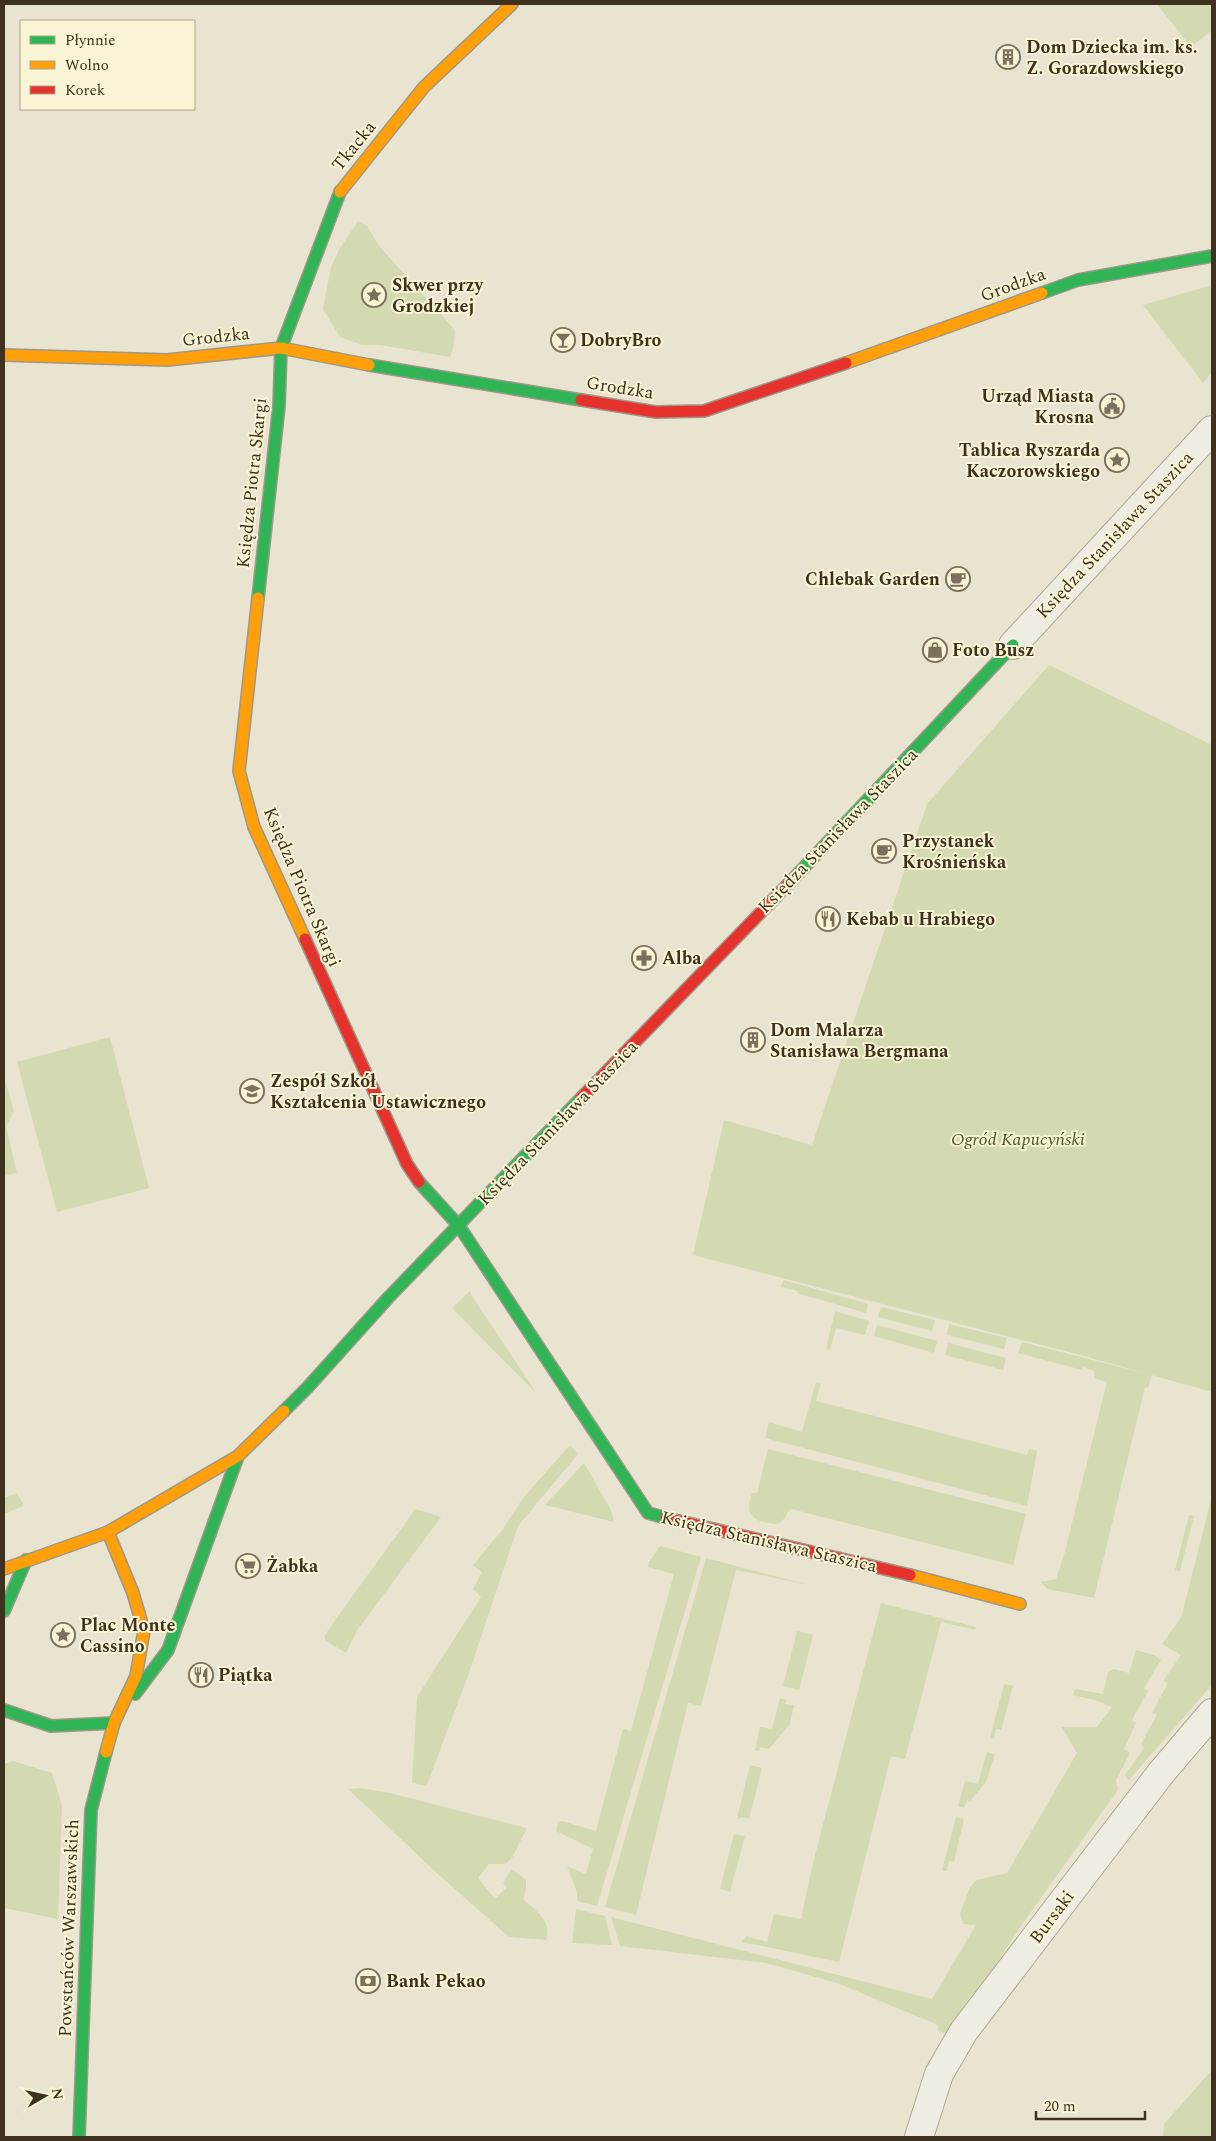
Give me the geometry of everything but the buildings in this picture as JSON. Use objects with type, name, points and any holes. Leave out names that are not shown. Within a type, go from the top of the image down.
[{"type":"street","name":"Tkacka","points":[[281,348],[342,189],[424,87],[512,4]]},
{"type":"street","name":"Grodzka","points":[[4,355],[167,360],[281,348],[410,373],[656,412],[704,411],[782,386],[1078,280],[1212,256]]},
{"type":"street","name":"Księdza Piotra Skargi","points":[[281,348],[278,412],[240,771],[254,827],[407,1164],[422,1186],[459,1226]]},
{"type":"street","name":"Księdza Stanisława Staszica","points":[[4,1569],[108,1532],[238,1456],[308,1387],[388,1298],[813,858],[1212,430]]},
{"type":"street","name":"Księdza Stanisława Staszica","points":[[459,1226],[648,1514],[852,1560],[1020,1604]]},
{"type":"street","points":[[114,1723],[168,1650],[238,1456]]},
{"type":"street","points":[[108,1532],[133,1593],[144,1631],[136,1676],[114,1723]]},
{"type":"street","points":[[4,1611],[26,1560]]},
{"type":"street","points":[[4,1710],[51,1726],[114,1723]]},
{"type":"street","name":"Bursaki","points":[[919,2137],[939,2074],[964,2031],[1161,1773],[1212,1713]]},
{"type":"street","name":"Powstańców Warszawskich","points":[[79,2137],[84,1944],[91,1810],[114,1723]]},
{"type":"green space","points":[[1157,4],[1212,4],[1212,30],[1191,47]]},
{"type":"green space","points":[[358,221],[367,226],[379,246],[455,330],[454,344],[450,357],[380,345],[362,345],[340,337],[323,309],[331,267],[339,250]]},
{"type":"green space","points":[[1212,285],[1212,372],[1203,383],[1143,305]]},
{"type":"green space","name":"Ogród Kapucyński","points":[[1049,665],[1212,745],[1212,1392],[1080,1355],[693,1255],[724,1120],[812,1145],[927,804]]},
{"type":"green space","points":[[110,1037],[149,1188],[57,1212],[17,1062]]},
{"type":"green space","points":[[4,1076],[14,1112],[6,1126],[17,1173],[4,1176]]},
{"type":"green space","points":[[783,1280],[868,1304],[866,1313],[781,1287]]},
{"type":"green space","points":[[470,1291],[473,1298],[537,1394],[452,1308]]},
{"type":"green space","points":[[881,1307],[935,1320],[932,1331],[878,1317]]},
{"type":"green space","points":[[835,1311],[869,1321],[865,1335],[836,1328],[830,1350],[826,1349]]},
{"type":"green space","points":[[949,1324],[1007,1338],[1004,1349],[947,1335]]},
{"type":"green space","points":[[877,1325],[937,1341],[934,1353],[874,1336]]},
{"type":"green space","points":[[1022,1342],[1152,1375],[1148,1388],[1145,1387],[1094,1598],[1047,1589],[1041,1582],[1056,1579],[1064,1555],[1107,1382],[1094,1378],[1094,1371],[1083,1367],[1082,1370],[1018,1353]]},
{"type":"green space","points":[[948,1343],[1006,1358],[1003,1370],[945,1355]]},
{"type":"green space","points":[[816,1382],[821,1383],[816,1401],[1027,1455],[1029,1449],[1037,1451],[1027,1506],[765,1438],[769,1422],[802,1432]]},
{"type":"green space","points":[[570,1445],[578,1454],[518,1526],[468,1676],[428,1782],[426,1786],[412,1783],[417,1697],[481,1597],[473,1589],[482,1572],[473,1565],[502,1530],[523,1498]]},
{"type":"green space","points":[[768,1449],[1026,1514],[1013,1565],[790,1509],[784,1519],[778,1524],[757,1520],[751,1514],[749,1505],[752,1493],[757,1493]]},
{"type":"green space","points":[[584,1463],[611,1510],[614,1522],[545,1505]]},
{"type":"green space","points":[[17,1493],[24,1506],[4,1514],[4,1498]]},
{"type":"green space","points":[[1212,1496],[1212,1685],[1128,1781],[1125,1775],[1144,1748],[1141,1744],[1157,1715],[1152,1713],[1168,1683],[1163,1681],[1181,1655],[1162,1644],[1181,1618]]},
{"type":"green space","points":[[415,1509],[441,1517],[358,1629],[346,1653],[325,1640],[325,1635]]},
{"type":"green space","points":[[1189,1515],[1194,1516],[1180,1571],[1175,1570]]},
{"type":"green space","points":[[660,1546],[701,1557],[597,1906],[577,1901],[577,1892],[567,1866],[586,1874],[593,1849],[556,1831],[558,1822],[562,1821],[596,1831],[623,1729],[631,1731],[674,1574],[648,1567],[649,1562]]},
{"type":"green space","points":[[706,1558],[809,1585],[736,1570],[701,1706],[688,1703],[636,1915],[605,1907]]},
{"type":"green space","points":[[881,1603],[976,1627],[975,1630],[941,1622],[905,1759],[891,1756],[839,1962],[742,1942],[746,1936],[767,1942],[774,1914],[801,1919],[814,1859]]},
{"type":"green space","points":[[797,1631],[813,1635],[799,1690],[783,1686]]},
{"type":"green space","points":[[1136,1650],[1154,1655],[1161,1660],[1144,1688],[1148,1691],[1132,1720],[1136,1723],[1124,1749],[1130,1753],[1116,1780],[1118,1790],[1021,1926],[967,2009],[947,2034],[938,2031],[938,2025],[837,1983],[766,1963],[620,1946],[611,1917],[932,1999],[976,1925],[963,1924],[960,1914],[970,1887],[976,1880],[1007,1873],[1077,1753],[1062,1727],[1097,1727],[1112,1707],[1098,1701],[1073,1695],[1075,1689],[1103,1694],[1108,1672],[1114,1669],[1129,1673]]},
{"type":"green space","points":[[1004,1684],[1013,1686],[1001,1730],[996,1729],[994,1739],[990,1738]]},
{"type":"green space","points":[[780,1698],[786,1700],[785,1704],[794,1705],[790,1724],[769,1749],[760,1747],[759,1751],[755,1750],[760,1727],[772,1729]]},
{"type":"green space","points":[[987,1752],[995,1754],[986,1782],[970,1801],[967,1800],[964,1808],[958,1806],[965,1781],[978,1784]]},
{"type":"green space","points":[[13,1761],[52,1773],[62,1805],[58,1919],[4,1908],[4,1764]]},
{"type":"green space","points":[[750,1765],[762,1768],[749,1819],[742,1817],[741,1819],[737,1818]]},
{"type":"green space","points":[[360,1788],[390,1793],[527,1828],[512,1858],[506,1864],[489,1864],[478,1878],[495,1899],[507,1887],[503,1883],[512,1869],[526,1880],[526,1890],[523,1899],[545,1921],[547,1927],[546,1940],[509,1937],[439,1875],[348,1789]]},
{"type":"green space","points":[[956,1817],[964,1819],[954,1862],[949,1861],[947,1871],[942,1870]]},
{"type":"green space","points":[[734,1834],[745,1836],[730,1892],[720,1889]]},
{"type":"green space","points":[[576,1909],[605,1916],[612,1945],[572,1943]]},
{"type":"green space","points":[[1212,2070],[1212,2137],[1163,2137],[1164,2124]]},
{"type":"traffic: fast","points":[[258,598],[279,406],[281,348],[340,192]]},
{"type":"traffic: fast","points":[[1042,293],[1078,280],[1212,256]]},
{"type":"traffic: fast","points":[[369,365],[581,400]]},
{"type":"traffic: fast","points":[[795,877],[1013,645]]},
{"type":"traffic: fast","points":[[284,1411],[388,1298],[581,1098]]},
{"type":"traffic: fast","points":[[419,1182],[459,1226],[648,1513],[666,1518]]},
{"type":"traffic: fast","points":[[135,1694],[168,1650],[238,1456]]},
{"type":"traffic: fast","points":[[4,1611],[26,1560]]},
{"type":"traffic: fast","points":[[4,1710],[51,1726],[114,1723]]},
{"type":"traffic: fast","points":[[79,2137],[91,1810],[106,1752]]},
{"type":"traffic: slow","points":[[340,192],[424,87],[512,4]]},
{"type":"traffic: slow","points":[[846,363],[1042,293]]},
{"type":"traffic: slow","points":[[4,355],[167,360],[281,348],[369,365]]},
{"type":"traffic: slow","points":[[258,598],[239,771],[254,827],[305,939]]},
{"type":"traffic: slow","points":[[4,1569],[108,1532],[238,1456],[284,1411]]},
{"type":"traffic: slow","points":[[106,1752],[114,1723],[136,1676],[144,1631],[133,1593],[108,1532]]},
{"type":"traffic: slow","points":[[910,1575],[1020,1604]]},
{"type":"traffic: jam","points":[[581,400],[656,412],[704,411],[846,363]]},
{"type":"traffic: jam","points":[[581,1098],[795,877]]},
{"type":"traffic: jam","points":[[305,939],[407,1164],[419,1182]]},
{"type":"traffic: jam","points":[[666,1518],[910,1575]]},
{"type":"place","name":"Dom Dziecka im. ks. Z. Gorazdowskiego","points":[[1008,57]]},
{"type":"place","name":"Skwer przy Grodzkiej","points":[[374,295]]},
{"type":"place","name":"DobryBro","points":[[563,340]]},
{"type":"place","name":"Urząd Miasta Krosna","points":[[1112,406]]},
{"type":"place","name":"Tablica Ryszarda Kaczorowskiego","points":[[1117,460]]},
{"type":"place","name":"Chlebak Garden","points":[[958,579]]},
{"type":"place","name":"Foto Busz","points":[[935,650]]},
{"type":"place","name":"Przystanek Krośnieńska","points":[[884,851]]},
{"type":"place","name":"Kebab u Hrabiego","points":[[828,919]]},
{"type":"place","name":"Alba","points":[[644,958]]},
{"type":"place","name":"Dom Malarza Stanisława Bergmana","points":[[753,1040]]},
{"type":"place","name":"Zespół Szkół Kształcenia Ustawicznego","points":[[252,1091]]},
{"type":"place","name":"Żabka","points":[[248,1566]]},
{"type":"place","name":"Plac Monte Cassino","points":[[63,1635]]},
{"type":"place","name":"Piątka","points":[[201,1675]]},
{"type":"place","name":"Bank Pekao","points":[[368,1981]]}]
